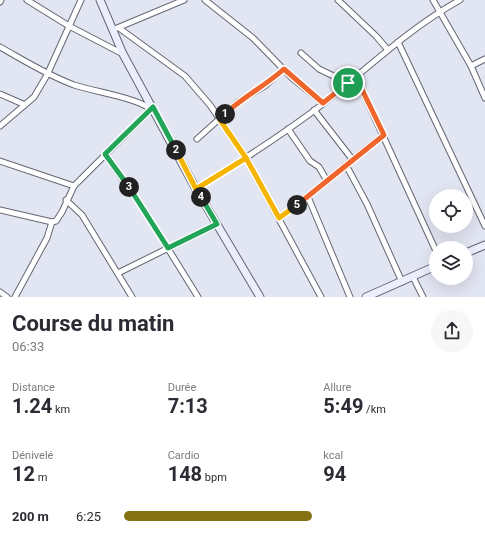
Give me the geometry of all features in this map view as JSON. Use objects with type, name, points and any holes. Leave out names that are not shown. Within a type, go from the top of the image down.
[{"type":"street","points":[[27,0],[69,26],[123,54]]},
{"type":"street","points":[[0,126],[23,104],[32,99],[47,75],[81,0]]},
{"type":"street","points":[[100,0],[115,29],[123,54],[152,108],[196,189],[260,297]]},
{"type":"street","points":[[115,29],[184,0]]},
{"type":"street","points":[[205,0],[253,38],[284,69],[323,103]]},
{"type":"street","points":[[338,0],[376,36],[388,50]]},
{"type":"street","points":[[433,0],[471,66],[485,98]]},
{"type":"street","points":[[196,189],[246,158],[288,129],[356,77],[398,42],[440,11],[460,0]]},
{"type":"street","points":[[115,29],[185,76],[210,105],[246,158],[321,297]]},
{"type":"street","points":[[398,42],[485,226]]},
{"type":"street","points":[[0,47],[47,75],[100,93],[152,108]]},
{"type":"street","points":[[301,53],[319,69],[348,83]]},
{"type":"street","points":[[471,66],[485,59]]},
{"type":"street","points":[[197,139],[220,120],[238,102],[266,85],[284,69]]},
{"type":"street","points":[[356,77],[432,241]]},
{"type":"street","points":[[0,94],[23,104]]},
{"type":"street","points":[[15,297],[47,238],[52,222],[56,220],[74,186],[152,108]]},
{"type":"street","points":[[314,110],[352,159]]},
{"type":"street","points":[[288,129],[310,161],[319,167],[328,181]]},
{"type":"street","points":[[279,218],[308,197],[352,159],[384,135]]},
{"type":"street","points":[[105,154],[168,248],[198,297]]},
{"type":"street","points":[[0,161],[74,186]]},
{"type":"street","points":[[346,165],[367,204],[402,282]]},
{"type":"street","points":[[308,197],[350,297]]},
{"type":"street","points":[[66,200],[82,215],[132,297]]},
{"type":"street","points":[[0,210],[52,222]]},
{"type":"street","points":[[118,273],[217,224]]},
{"type":"street","points":[[473,250],[485,245]]},
{"type":"street","points":[[366,297],[429,269]]},
{"type":"street","points":[[413,277],[423,297]]},
{"type":"street","points":[[0,292],[7,297]]},
{"type":"route","points":[[348,83],[323,103],[302,87],[284,69],[266,85],[238,102],[220,120],[246,158],[196,189],[153,107],[105,154],[135,196],[168,248],[217,224],[196,189],[246,158],[279,218],[308,197],[352,159],[384,135],[356,77],[348,83]]}]
